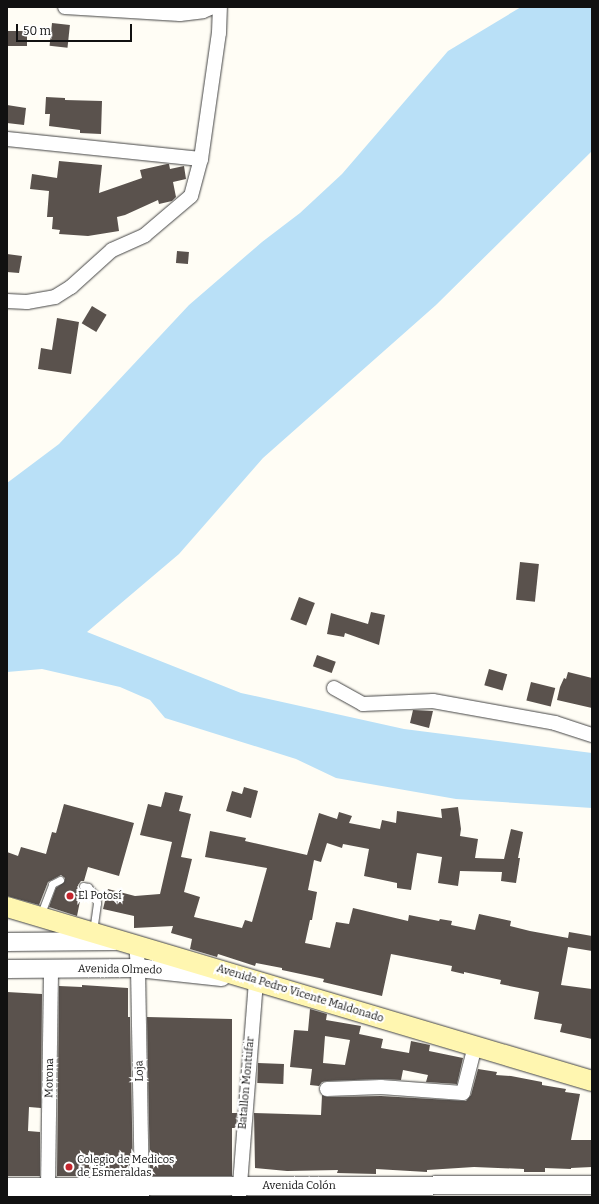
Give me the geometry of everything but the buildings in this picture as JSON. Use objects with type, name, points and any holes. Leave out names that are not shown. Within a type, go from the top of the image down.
[{"type":"main road","name":"Avenida Pedro Vicente Maldonado","points":[[7,907],[592,1081]]},
{"type":"street","points":[[65,7],[180,14],[203,11],[213,7]]},
{"type":"street","points":[[7,301],[27,302],[55,297],[76,283],[112,250],[145,235],[191,196],[201,159],[219,32],[220,7]]},
{"type":"street","points":[[7,139],[201,159]]},
{"type":"street","points":[[334,688],[363,704],[433,701],[554,723],[592,735]]},
{"type":"street","points":[[7,942],[130,943]]},
{"type":"street","name":"Loja","points":[[130,943],[138,968],[142,1192]]},
{"type":"street","name":"Morona","points":[[48,1187],[51,968]]},
{"type":"street","name":"Avenida Olmedo","points":[[7,969],[138,968],[256,980]]},
{"type":"street","name":"Batallon Montufar","points":[[239,1192],[256,980]]},
{"type":"street","points":[[327,1089],[381,1087],[463,1093],[475,1046]]},
{"type":"street","name":"Avenida Colón","points":[[7,1187],[48,1187],[142,1192],[239,1192],[592,1185]]},
{"type":"lane","points":[[39,917],[52,884],[60,880]]},
{"type":"lane","points":[[83,886],[88,887],[96,896],[97,904],[92,933]]},
{"type":"water","points":[[521,7],[592,7],[592,151],[436,305],[263,458],[179,554],[87,632],[241,693],[404,729],[592,753],[592,808],[456,799],[336,778],[296,759],[165,718],[150,700],[120,687],[42,669],[7,672],[7,483],[59,444],[189,305],[262,242],[300,213],[342,174],[448,51]]},
{"type":"place","name":"El Potosí","points":[[70,896]]},
{"type":"place","name":"Colegio de Medicos de Esmeraldas","points":[[69,1167]]}]
